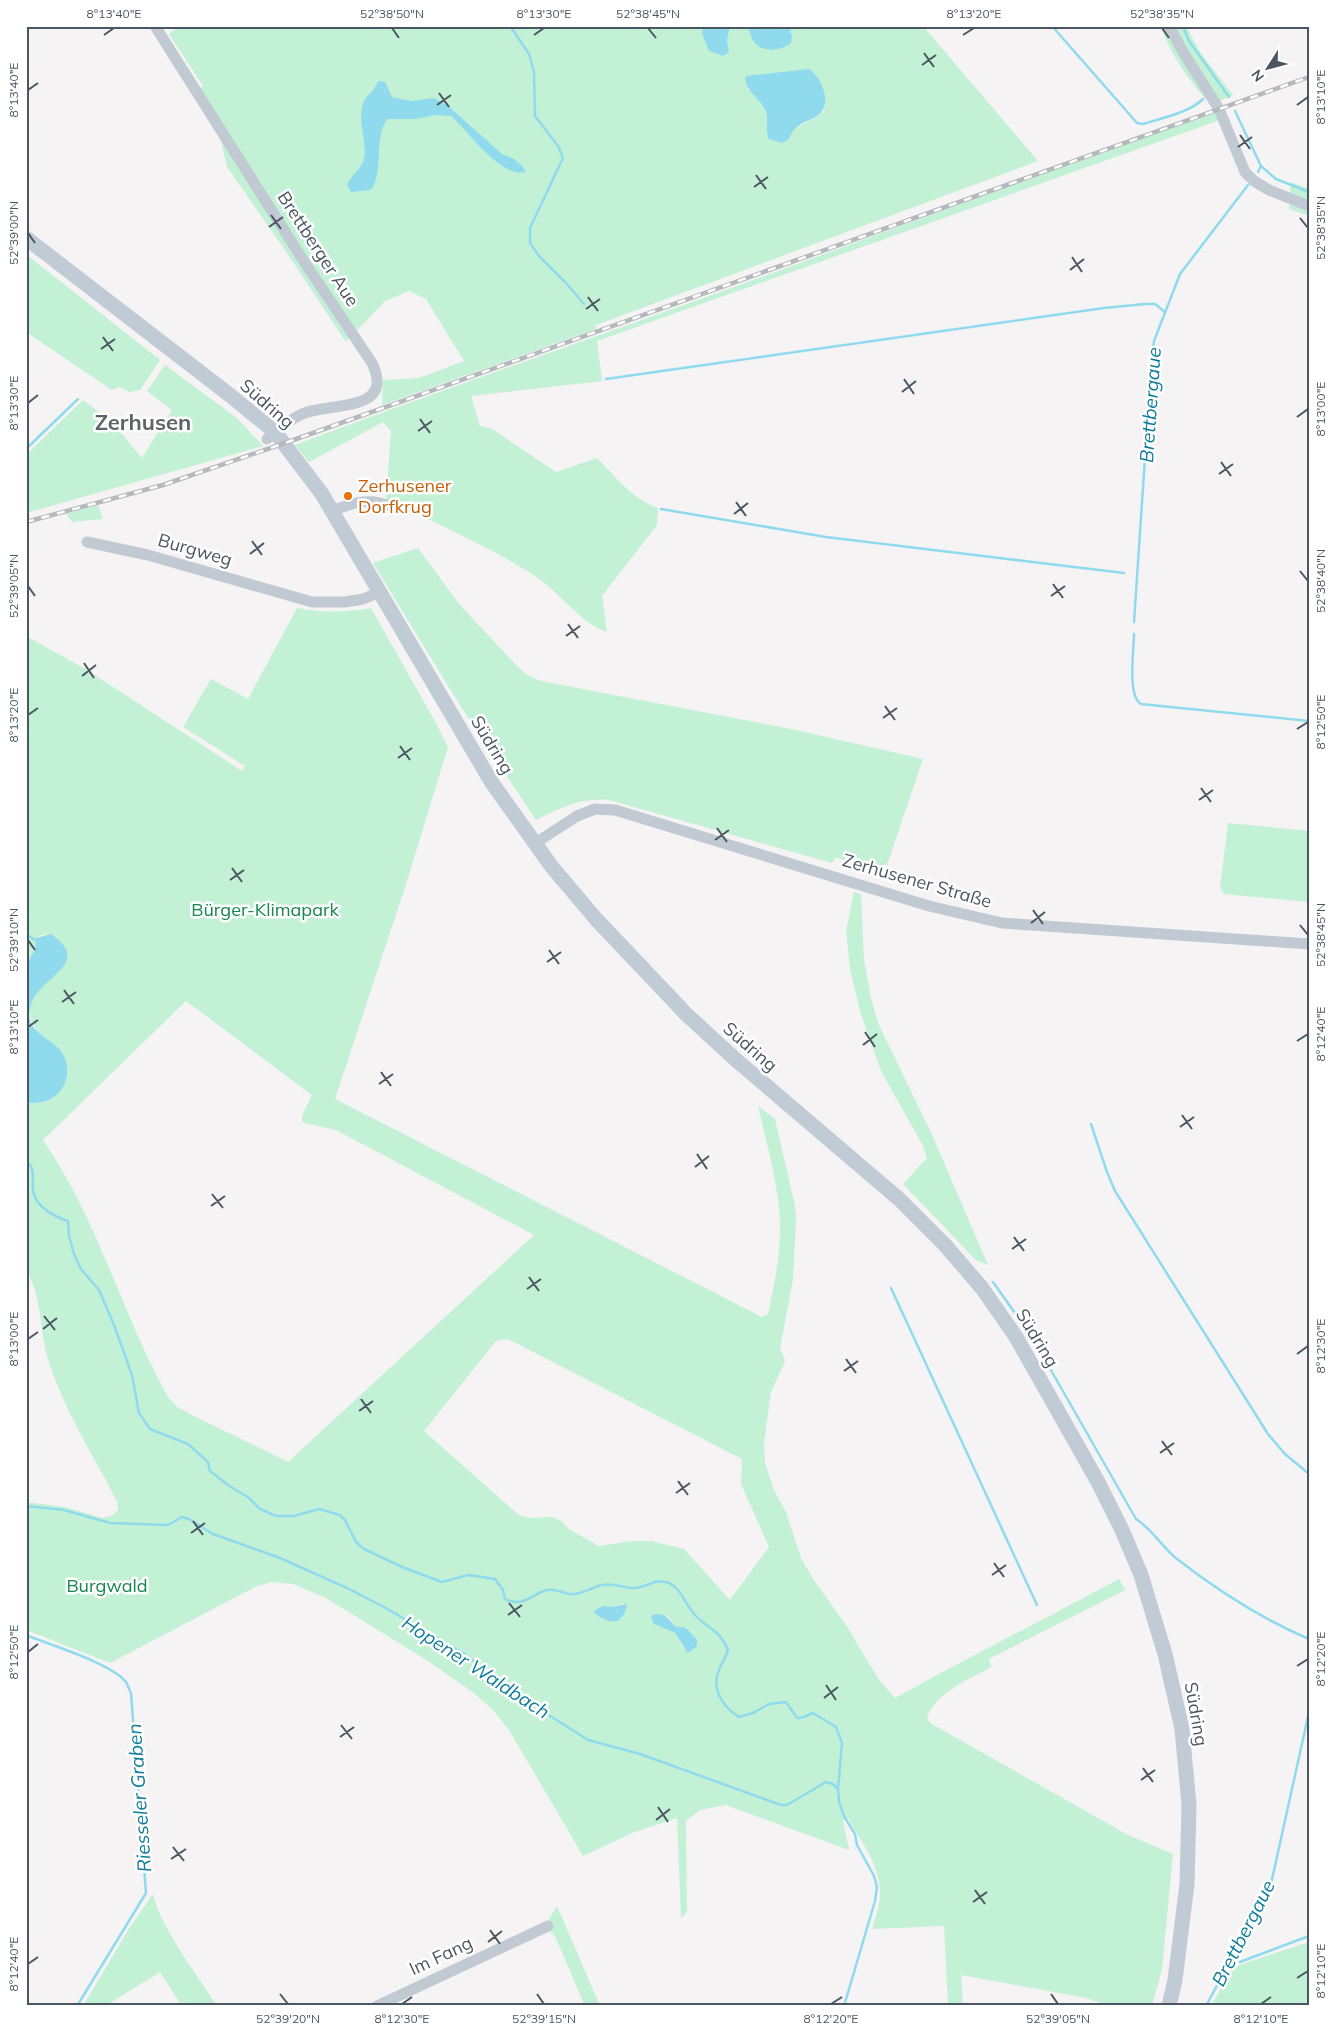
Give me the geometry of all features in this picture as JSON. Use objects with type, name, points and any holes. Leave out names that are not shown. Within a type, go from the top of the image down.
[{"type":"main road","name":"Südring","points":[[26,238],[224,390],[300,463],[332,511],[492,783],[534,844],[596,919],[686,1014],[735,1059],[899,1199],[964,1266],[1016,1336],[1098,1482],[1122,1530],[1141,1575],[1166,1654],[1182,1729],[1189,1805],[1187,1884],[1175,1980],[1169,2006]]},
{"type":"street","name":"Brettberger Aue","points":[[155,26],[378,375],[378,387],[369,398],[359,403],[303,414],[288,422],[271,435]]},
{"type":"street","points":[[1169,26],[1219,109],[1245,172],[1254,181],[1268,190],[1309,206]]},
{"type":"street","points":[[332,511],[357,502],[380,502],[390,506]]},
{"type":"street","name":"Burgweg","points":[[87,542],[148,555],[312,602],[345,602],[363,599],[380,592]]},
{"type":"street","name":"Zerhusener Straße","points":[[534,844],[577,816],[595,809],[615,810],[929,906],[1002,923],[1309,944]]},
{"type":"street","name":"Im Fang","points":[[377,2006],[548,1926]]},
{"type":"green space","points":[[180,26],[703,26],[702,33],[727,41],[730,26],[747,26],[751,37],[792,36],[789,26],[923,26],[1038,161],[596,325],[596,329],[382,405],[383,380],[419,378],[464,361],[426,299],[409,291],[385,301],[346,342],[227,167],[220,137],[200,88],[203,86],[169,34]],"holes":[[[815,73],[825,97],[823,112],[775,141],[771,139],[767,134],[767,113],[757,97],[747,88]]]},
{"type":"green space","points":[[1161,26],[1186,26],[1200,52],[1233,95],[1211,105],[1182,68]]},
{"type":"green space","points":[[1217,112],[1220,120],[597,341],[602,381],[471,396],[480,426],[492,429],[556,472],[597,458],[632,493],[658,508],[657,525],[602,596],[607,632],[588,622],[541,580],[515,563],[386,499],[391,431],[383,422],[309,462],[295,445],[1027,180]]},
{"type":"green space","points":[[1291,182],[1309,189],[1309,216],[1289,209]]},
{"type":"green space","points":[[27,255],[160,360],[140,390],[129,392],[120,387],[112,390],[26,332]]},
{"type":"green space","points":[[165,365],[237,418],[263,446],[26,513],[26,455],[83,400],[111,421],[142,458],[172,410],[147,391]]},
{"type":"green space","points":[[98,505],[103,519],[72,522],[66,514]]},
{"type":"green space","points":[[418,548],[459,604],[516,665],[527,675],[541,681],[796,730],[923,759],[888,862],[883,866],[870,868],[836,857],[832,863],[609,800],[579,802],[563,807],[536,820],[456,699],[373,563]]},
{"type":"green space","points":[[297,608],[315,611],[334,611],[371,608],[448,747],[407,881],[335,1099],[762,1317],[768,1314],[776,1272],[780,1243],[780,1214],[774,1176],[758,1106],[775,1119],[795,1206],[796,1219],[793,1280],[780,1348],[785,1361],[771,1392],[764,1443],[765,1463],[774,1490],[786,1512],[801,1558],[813,1579],[846,1625],[879,1680],[895,1698],[1119,1579],[1125,1590],[989,1659],[991,1667],[945,1694],[931,1709],[927,1718],[930,1723],[1128,1835],[1173,1854],[1162,1969],[1152,2006],[1109,2006],[1086,1998],[961,1975],[963,2006],[948,2006],[944,1926],[872,1929],[880,1894],[877,1874],[869,1854],[848,1818],[843,1821],[849,1850],[726,1805],[700,1810],[686,1821],[687,1912],[681,1918],[677,1818],[632,1833],[583,1856],[509,1730],[493,1710],[474,1693],[428,1661],[326,1598],[293,1584],[271,1582],[255,1587],[110,1663],[26,1630],[26,1502],[65,1507],[102,1518],[112,1516],[118,1510],[117,1501],[71,1415],[49,1362],[38,1303],[26,1270],[26,1102],[42,1103],[51,1099],[52,1043],[32,1023],[30,1008],[37,992],[66,962],[62,946],[58,940],[51,934],[41,935],[36,938],[35,949],[26,966],[26,636],[87,670],[242,771],[245,766],[183,727],[211,679],[248,699]],"holes":[[[186,1001],[312,1095],[302,1116],[302,1121],[336,1130],[534,1235],[288,1462],[177,1407],[168,1397],[137,1333],[79,1201],[43,1140]],[[508,1339],[742,1459],[741,1484],[769,1547],[730,1600],[684,1549],[651,1541],[632,1541],[599,1546],[569,1529],[561,1521],[553,1517],[532,1518],[520,1516],[424,1431],[496,1341]],[[623,1604],[627,1605],[624,1614],[614,1622],[594,1613]],[[665,1616],[669,1617],[675,1626],[687,1628],[683,1647],[675,1633],[654,1624]]]},
{"type":"green space","points":[[1228,823],[1309,831],[1309,902],[1224,894],[1220,888]]},
{"type":"green space","points":[[854,892],[861,894],[864,959],[870,994],[878,1023],[933,1137],[988,1265],[976,1260],[903,1184],[927,1158],[922,1144],[881,1071],[860,1011],[850,969],[846,931]]},
{"type":"green space","points":[[153,1894],[171,1936],[217,2006],[182,2006],[160,1972],[110,2003],[111,2006],[83,2006],[130,1927]]},
{"type":"green space","points":[[557,1906],[600,2006],[585,2006],[555,1936],[548,1929],[548,1921]]},
{"type":"green space","points":[[1309,1942],[1309,2006],[1211,2006],[1233,1967]]},
{"type":"water","points":[[703,26],[730,26],[727,41],[729,52],[723,56],[709,51],[702,33]]},
{"type":"water","points":[[747,26],[789,26],[792,36],[791,43],[783,48],[772,50],[762,48],[754,42]]},
{"type":"water","points":[[809,69],[822,84],[825,102],[823,110],[819,115],[799,125],[789,139],[782,143],[769,139],[765,109],[749,89],[746,76]]},
{"type":"water","points":[[378,81],[385,82],[392,97],[411,101],[434,98],[447,105],[502,154],[514,159],[526,172],[516,172],[496,161],[451,116],[435,115],[416,119],[387,119],[379,146],[379,164],[375,182],[371,190],[351,192],[347,185],[363,162],[365,150],[361,119],[363,104]]},
{"type":"water","points":[[51,934],[63,945],[67,954],[66,962],[36,995],[29,1013],[30,1020],[37,1031],[54,1044],[63,1055],[66,1061],[67,1074],[63,1086],[55,1096],[45,1102],[30,1103],[26,1102],[26,966],[35,949],[36,938]]},
{"type":"water","points":[[626,1604],[625,1613],[614,1622],[605,1620],[594,1613],[594,1611],[603,1606],[613,1607]]},
{"type":"water","points":[[655,1614],[669,1619],[675,1626],[686,1628],[697,1640],[697,1646],[688,1653],[675,1633],[654,1624],[651,1616]]},
{"type":"waterway","points":[[510,26],[529,54],[534,72],[535,116],[558,146],[563,158],[530,228],[530,243],[539,256],[584,304]]},
{"type":"waterway","name":"Brettbergaue","points":[[1052,26],[1137,123],[1143,124],[1174,115],[1190,108],[1203,99]]},
{"type":"waterway","points":[[1183,26],[1189,41],[1229,97]]},
{"type":"waterway","name":"Brettbergaue","points":[[1235,111],[1261,166],[1276,179],[1309,192]]},
{"type":"waterway","name":"Brettbergaue","points":[[1258,172],[1261,166]]},
{"type":"waterway","name":"Brettbergaue","points":[[1134,622],[1154,341],[1180,274],[1248,185]]},
{"type":"waterway","points":[[606,379],[1104,308],[1155,304],[1165,312]]},
{"type":"waterway","points":[[26,449],[78,399]]},
{"type":"waterway","points":[[661,509],[826,537],[1124,573]]},
{"type":"waterway","name":"Brettbergaue","points":[[1134,634],[1133,682],[1134,692],[1141,704],[1309,721]]},
{"type":"waterway","points":[[26,934],[35,940]]},
{"type":"waterway","points":[[1091,1124],[1115,1191],[1268,1434],[1285,1454],[1309,1474]]},
{"type":"waterway","points":[[26,1160],[33,1174],[33,1190],[37,1201],[52,1214],[68,1221],[69,1236],[74,1254],[81,1269],[99,1290],[132,1375],[139,1413],[150,1429],[188,1444],[208,1462],[210,1471],[249,1498],[260,1509],[276,1516],[294,1516],[319,1509],[340,1515],[345,1520],[356,1542],[364,1549],[402,1567],[442,1582],[468,1575],[495,1579],[503,1590],[505,1599],[512,1601],[523,1601],[541,1592],[550,1590],[574,1594],[606,1584],[636,1588],[660,1581],[669,1583],[677,1589],[695,1615],[725,1643],[728,1650],[716,1682],[722,1700],[734,1714],[739,1717],[753,1713],[769,1704],[786,1702],[797,1718],[813,1713],[836,1727],[842,1743],[838,1789],[839,1802],[844,1816],[855,1834],[857,1845],[874,1876],[877,1887],[875,1901],[844,2006]]},
{"type":"waterway","points":[[993,1282],[1032,1337],[1136,1519],[1177,1559],[1208,1582],[1257,1613],[1309,1639]]},
{"type":"waterway","points":[[891,1288],[1037,1605]]},
{"type":"waterway","name":"Hopener Waldbach","points":[[26,1506],[64,1510],[110,1523],[168,1525],[182,1517],[189,1519],[213,1534],[280,1558],[384,1607],[463,1653],[522,1698],[588,1740],[640,1754],[781,1805],[787,1805],[826,1782],[833,1784],[838,1789]]},
{"type":"waterway","name":"Riesseler Graben","points":[[26,1635],[94,1661],[107,1668],[126,1682],[131,1693],[146,1893],[77,2006]]},
{"type":"waterway","name":"Brettbergaue","points":[[1206,2006],[1271,1884],[1309,1712]]},
{"type":"waterway","points":[[1240,1962],[1309,1936]]},
{"type":"railway","points":[[26,522],[163,485],[285,443],[1309,77]]},
{"type":"place","name":"Zerhusener Dorfkrug","points":[[348,496]]},
{"type":"district","name":"Zerhusen","points":[[143,422]]},
{"type":"park label","name":"Bürger-Klimapark","points":[[265,910]]},
{"type":"park label","name":"Burgwald","points":[[107,1586]]}]
